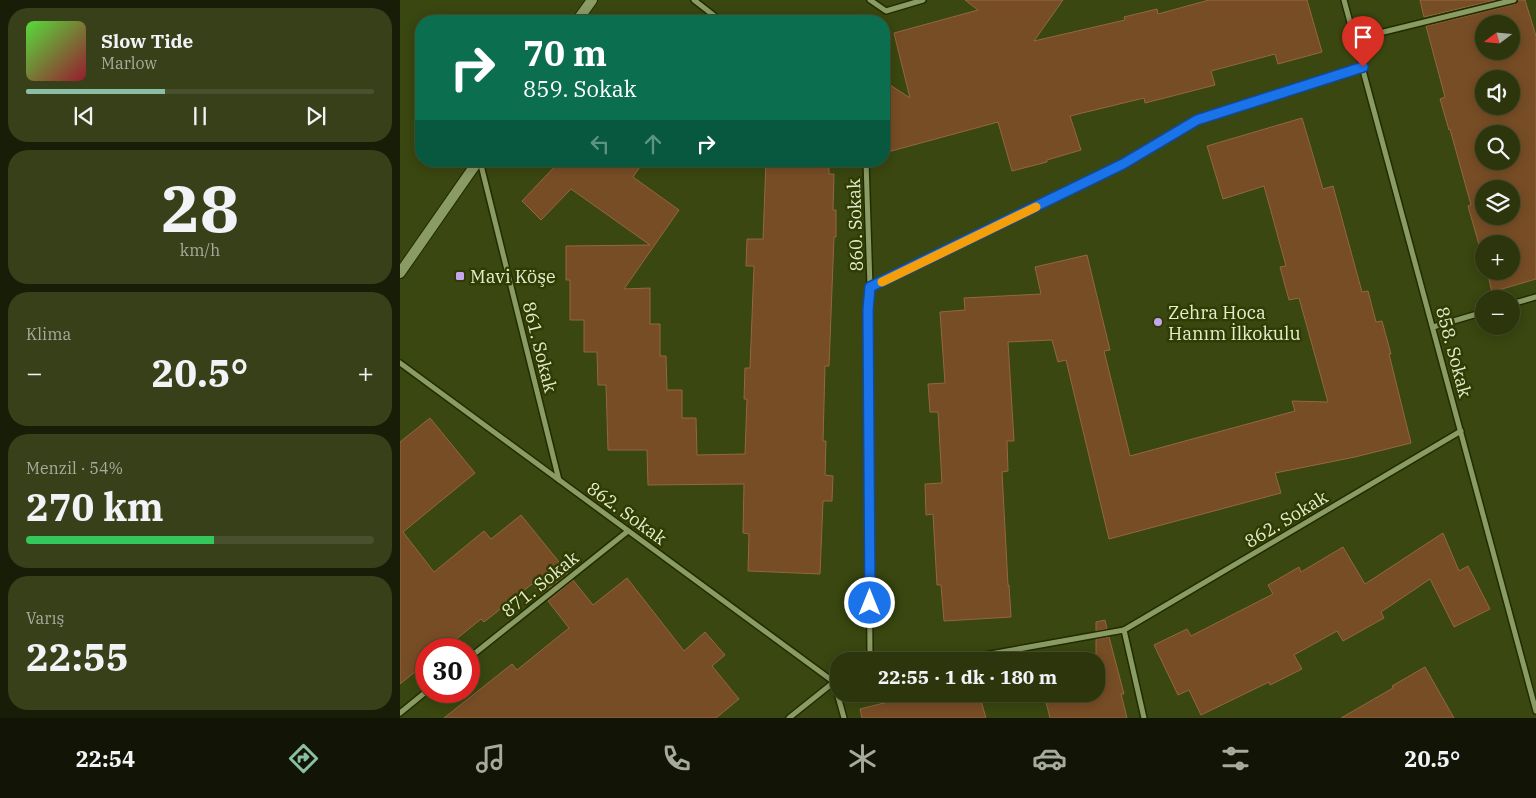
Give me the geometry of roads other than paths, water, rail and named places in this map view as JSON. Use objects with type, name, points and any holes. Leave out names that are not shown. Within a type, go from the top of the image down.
[{"type":"main road","points":[[581,15],[592,0]]},
{"type":"main road","points":[[400,272],[475,167]]},
{"type":"street","points":[[694,0],[713,15]]},
{"type":"street","points":[[870,0],[886,11],[923,0]]},
{"type":"street","name":"858. Sokak","points":[[1344,0],[1536,711]]},
{"type":"street","points":[[1355,39],[1514,0]]},
{"type":"street","points":[[870,287],[1123,164],[1197,120],[1363,67]]},
{"type":"street","name":"861. Sokak","points":[[480,167],[559,481]]},
{"type":"street","name":"860. Sokak","points":[[866,167],[870,287],[868,310],[870,652]]},
{"type":"street","points":[[1520,301],[1536,297]]},
{"type":"street","points":[[1433,326],[1475,314]]},
{"type":"street","name":"862. Sokak","points":[[400,363],[830,678]]},
{"type":"street","name":"862. Sokak","points":[[1001,652],[1124,630],[1461,431]]},
{"type":"street","name":"871. Sokak","points":[[480,649],[628,531]]},
{"type":"street","points":[[1124,630],[1144,718]]},
{"type":"street","points":[[789,718],[830,687]]},
{"type":"street","points":[[400,713],[415,701]]},
{"type":"street","points":[[840,702],[844,718]]},
{"type":"place","name":"Mavi Köşe","points":[[460,276]]},
{"type":"place","name":"Zehra Hoca Hanım İlkokulu","points":[[1158,322]]}]
